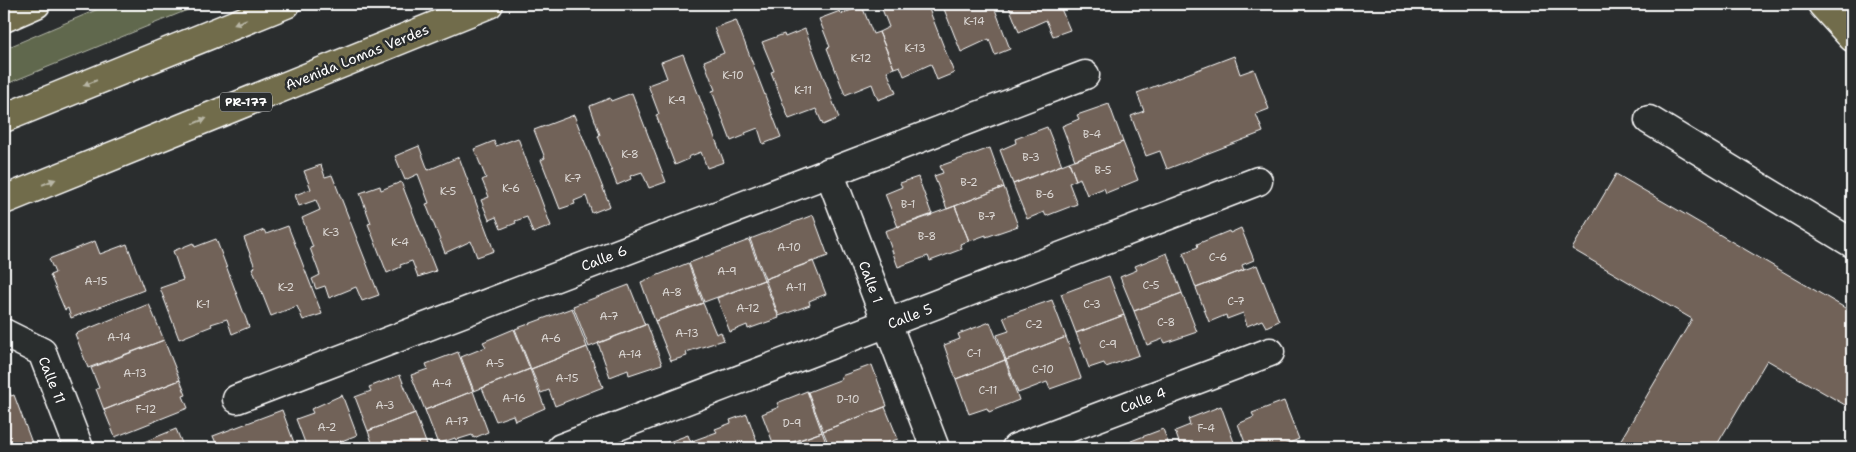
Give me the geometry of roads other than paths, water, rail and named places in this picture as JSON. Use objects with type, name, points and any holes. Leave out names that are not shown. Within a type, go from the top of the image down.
[{"type":"highway","points":[[4,18],[36,4]]},
{"type":"highway","points":[[4,118],[286,4]]},
{"type":"highway","name":"Avenida Lomas Verdes","points":[[4,200],[489,4]]},
{"type":"highway","points":[[1822,4],[1852,37]]},
{"type":"street","name":"Calle 6","points":[[237,399],[1085,75]]},
{"type":"street","points":[[1649,120],[1852,243]]},
{"type":"street","name":"Calle 1","points":[[829,172],[935,448]]},
{"type":"street","name":"Calle 5","points":[[561,448],[1258,181]]},
{"type":"street","name":"Calle 11","points":[[4,333],[42,352],[79,448]]},
{"type":"street","name":"Calle 4","points":[[1016,448],[1270,352]]}]
